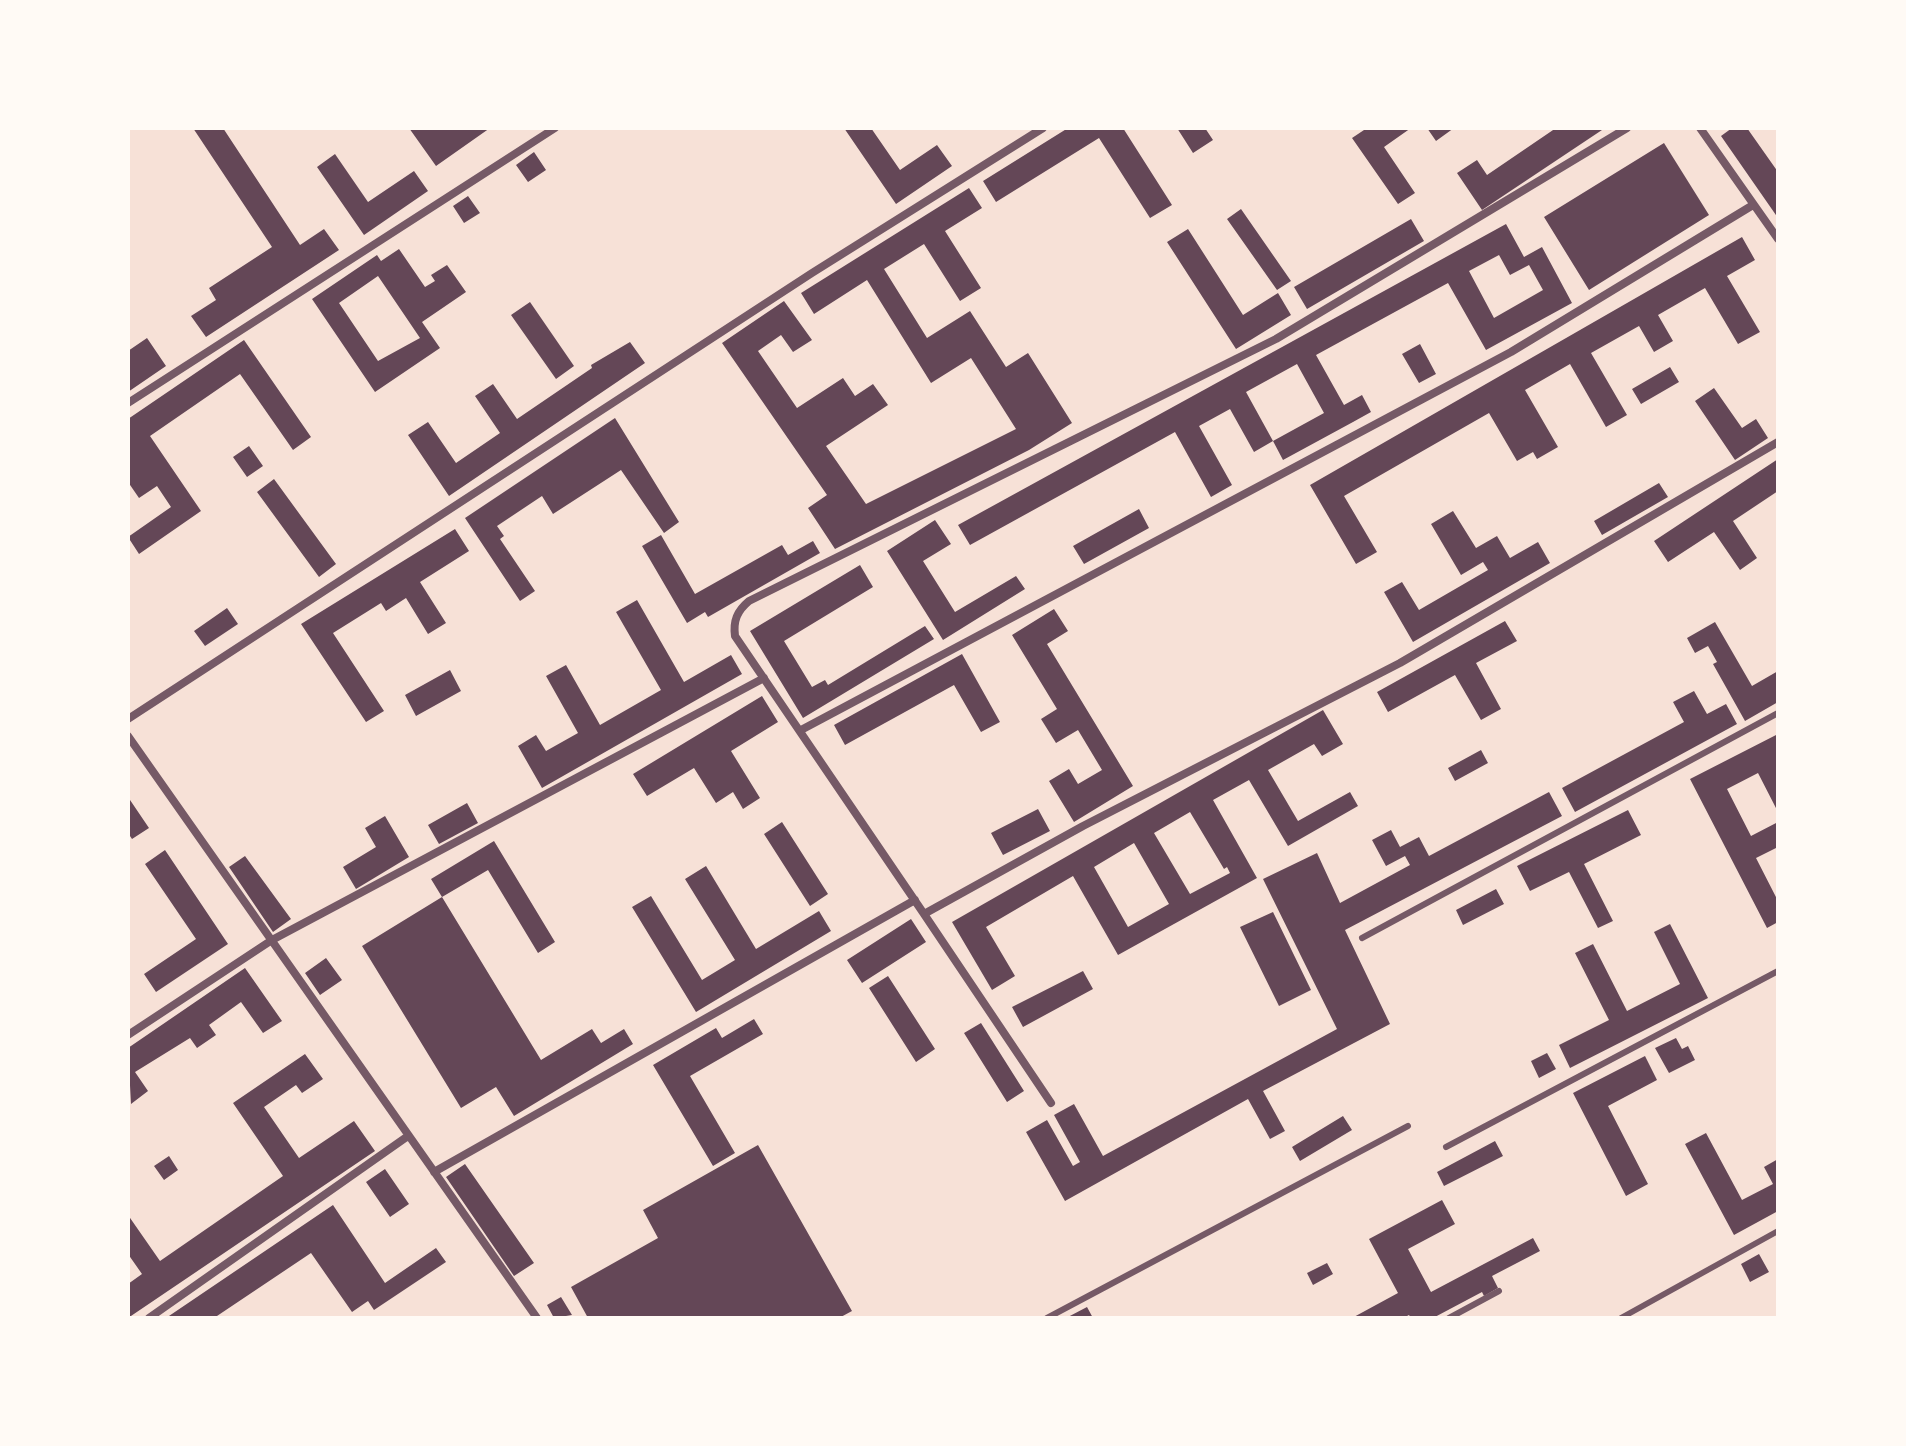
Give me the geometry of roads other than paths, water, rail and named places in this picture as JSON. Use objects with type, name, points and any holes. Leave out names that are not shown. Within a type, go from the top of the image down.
[{"type":"street","points":[[128,403],[555,128]]},
{"type":"street","points":[[128,719],[812,273],[1043,128]]},
{"type":"street","points":[[1051,1103],[735,636],[733,624],[738,613],[749,601],[1276,339],[1627,128]]},
{"type":"street","points":[[1702,129],[1778,239]]},
{"type":"street","points":[[801,730],[1511,352],[1753,205]]},
{"type":"street","points":[[924,914],[1083,826],[1400,663],[1778,442]]},
{"type":"street","points":[[128,1035],[272,940],[764,678]]},
{"type":"street","points":[[128,736],[537,1318]]},
{"type":"street","points":[[434,1172],[915,900]]},
{"type":"street","points":[[149,1318],[408,1136]]},
{"type":"lane","points":[[1362,938],[1778,713]]},
{"type":"lane","points":[[1446,1147],[1778,971]]},
{"type":"lane","points":[[1047,1318],[1408,1126]]},
{"type":"lane","points":[[1621,1318],[1778,1231]]},
{"type":"lane","points":[[1449,1318],[1499,1291]]}]
